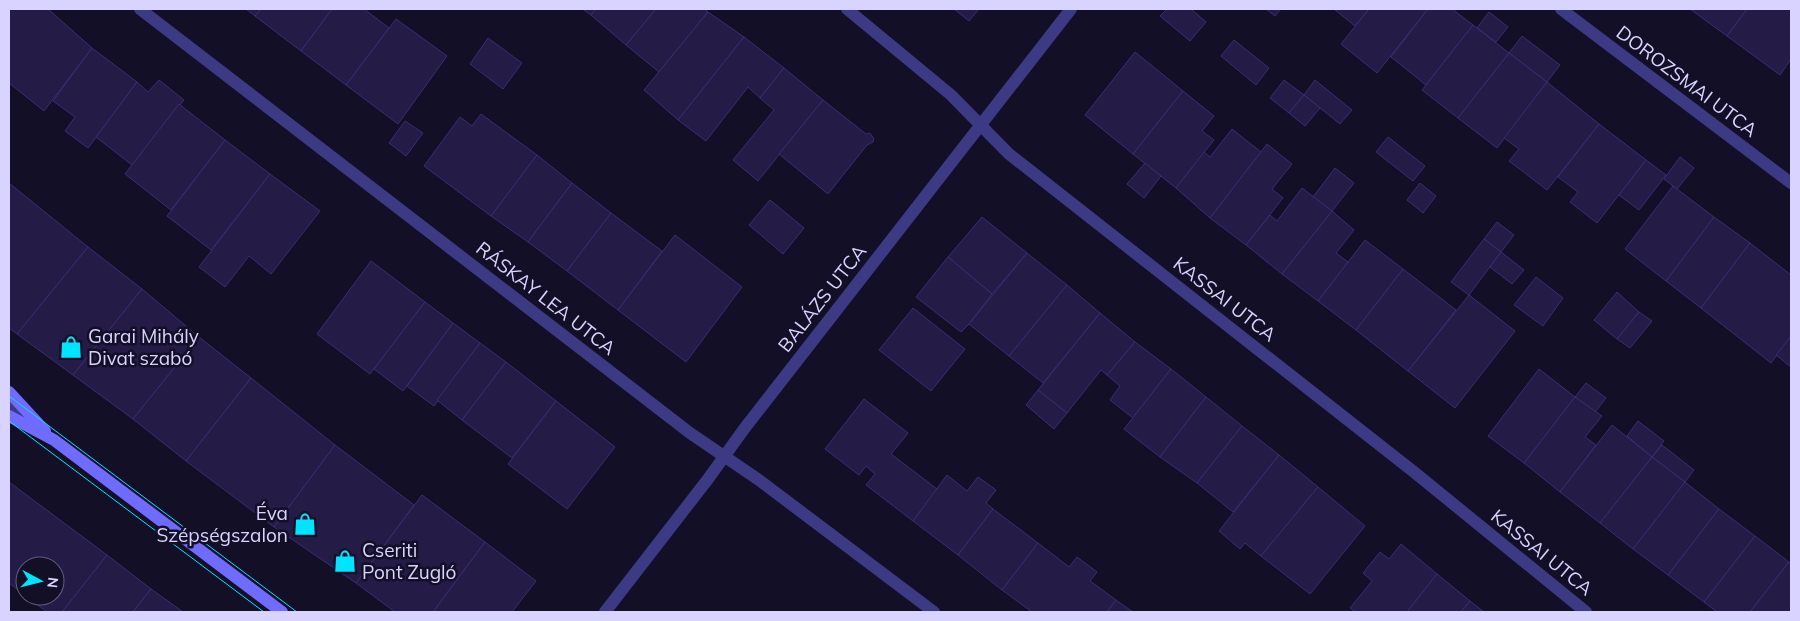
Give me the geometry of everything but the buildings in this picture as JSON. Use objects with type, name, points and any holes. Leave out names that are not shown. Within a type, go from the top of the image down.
[{"type":"street","name":"RÁSKAY LEA UTCA","points":[[140,9],[682,427],[725,456],[934,612]]},
{"type":"street","name":"KASSAI UTCA","points":[[847,9],[951,95],[1009,154],[1414,472],[1586,612]]},
{"type":"street","name":"BALÁZS UTCA","points":[[605,612],[744,429],[1071,9]]},
{"type":"street","name":"DOROZSMAI UTCA","points":[[1561,9],[1791,183]]},
{"type":"street","points":[[9,392],[54,440]]},
{"type":"street","points":[[9,408],[282,612]]},
{"type":"street","points":[[9,416],[54,440]]},
{"type":"tram line","points":[[9,396],[297,612]]},
{"type":"tram line","points":[[9,421],[264,612]]},
{"type":"place","name":"Garai Mihály Divat szabó","points":[[71,347]]},
{"type":"place","name":"Éva Szépségszalon","points":[[305,524]]},
{"type":"place","name":"Cseriti Pont Zugló","points":[[345,561]]}]
